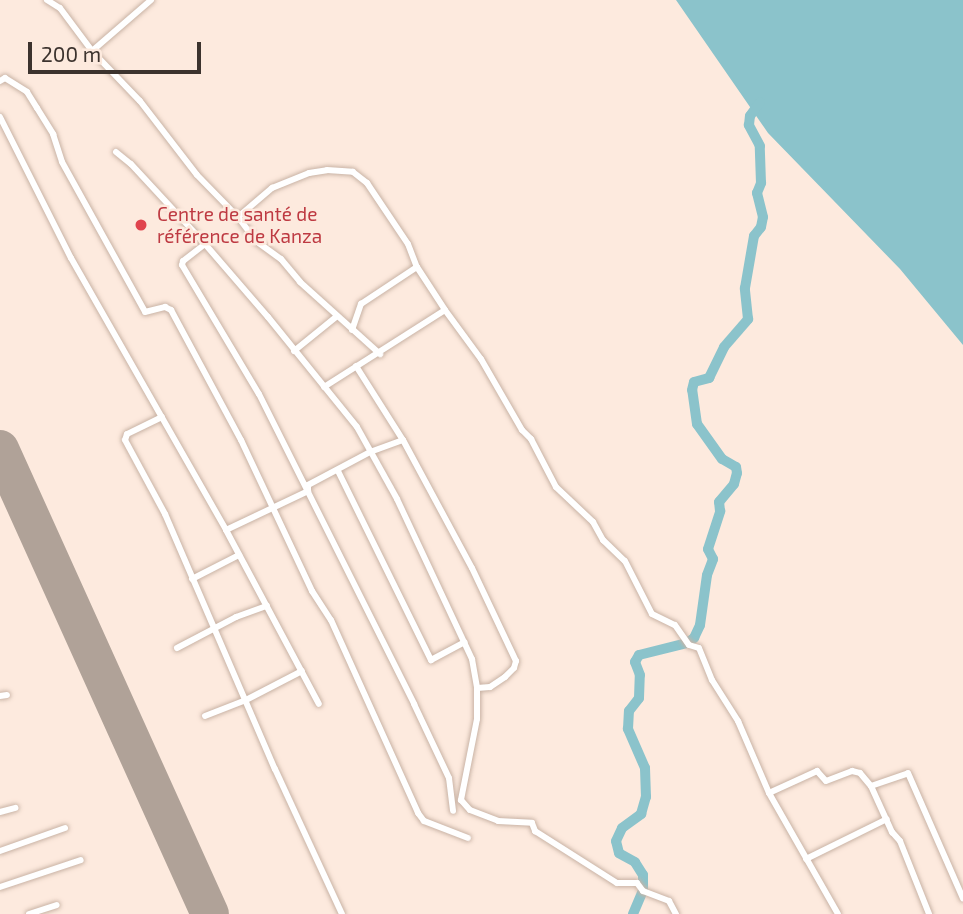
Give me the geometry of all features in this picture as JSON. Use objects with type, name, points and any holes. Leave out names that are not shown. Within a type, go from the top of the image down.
[{"type":"street","points":[[47,0],[60,8],[92,51],[140,101],[213,194],[238,217],[256,241],[281,260],[380,354]]},
{"type":"street","points":[[92,51],[151,0]]},
{"type":"street","points":[[0,81],[5,78],[26,92],[37,107],[52,134],[62,162],[145,312],[165,307],[171,310],[241,440],[312,591],[352,662],[418,813],[424,821],[468,838]]},
{"type":"street","points":[[0,117],[71,258],[226,530],[319,704]]},
{"type":"street","points":[[116,152],[131,164],[205,244],[295,351],[356,428],[397,499],[465,642],[477,688],[477,719],[461,800],[470,810],[498,821],[532,823],[535,831],[617,883],[636,883],[643,891],[669,901],[676,914]]},
{"type":"street","points":[[238,217],[260,196],[284,183],[327,170],[353,172],[367,183],[382,210],[398,228],[417,267],[481,359],[563,496],[593,522],[603,540],[625,561],[652,614],[675,625],[689,645],[699,648],[712,680],[737,721],[769,793],[838,914]]},
{"type":"street","points":[[205,244],[183,261],[182,265],[245,370],[439,753],[449,778],[453,811]]},
{"type":"street","points":[[352,330],[360,304],[417,267]]},
{"type":"street","points":[[324,387],[380,354],[445,310]]},
{"type":"street","points":[[295,351],[337,316]]},
{"type":"street","points":[[356,366],[403,440],[486,594],[516,661],[514,668],[505,677],[490,687],[477,688]]},
{"type":"street","points":[[162,417],[127,434],[125,440],[165,514],[342,914]]},
{"type":"street","points":[[308,491],[308,485],[370,452],[403,440]]},
{"type":"street","points":[[338,471],[431,660],[465,642]]},
{"type":"street","points":[[226,530],[308,491]]},
{"type":"street","points":[[192,579],[239,555]]},
{"type":"street","points":[[177,648],[216,630],[236,617],[267,606]]},
{"type":"street","points":[[205,716],[246,700],[302,671]]},
{"type":"street","points":[[769,793],[817,771],[826,780],[856,771],[871,786],[900,841],[929,914]]},
{"type":"street","points":[[871,786],[908,773],[963,898]]},
{"type":"street","points":[[0,811],[15,808]]},
{"type":"street","points":[[806,859],[887,818]]},
{"type":"street","points":[[0,851],[65,828]]},
{"type":"street","points":[[0,887],[81,860]]},
{"type":"street","points":[[29,914],[57,905]]},
{"type":"water","points":[[676,0],[963,0],[963,345],[900,269],[768,133]]},
{"type":"waterway","points":[[633,914],[643,891],[643,875],[635,862],[619,853],[616,841],[622,828],[641,814],[646,797],[645,768],[628,729],[629,711],[639,698],[640,675],[635,662],[639,655],[687,643],[694,638],[700,625],[707,575],[713,559],[708,549],[720,511],[719,502],[734,484],[737,473],[736,467],[722,459],[697,424],[692,390],[694,382],[709,378],[724,347],[748,319],[745,288],[754,236],[761,227],[763,217],[757,193],[761,183],[760,146],[749,125],[750,116],[760,102]]},
{"type":"runway","points":[[0,449],[210,914]]},
{"type":"place","name":"Centre de santé de référence de Kanza","points":[[141,225]]}]
